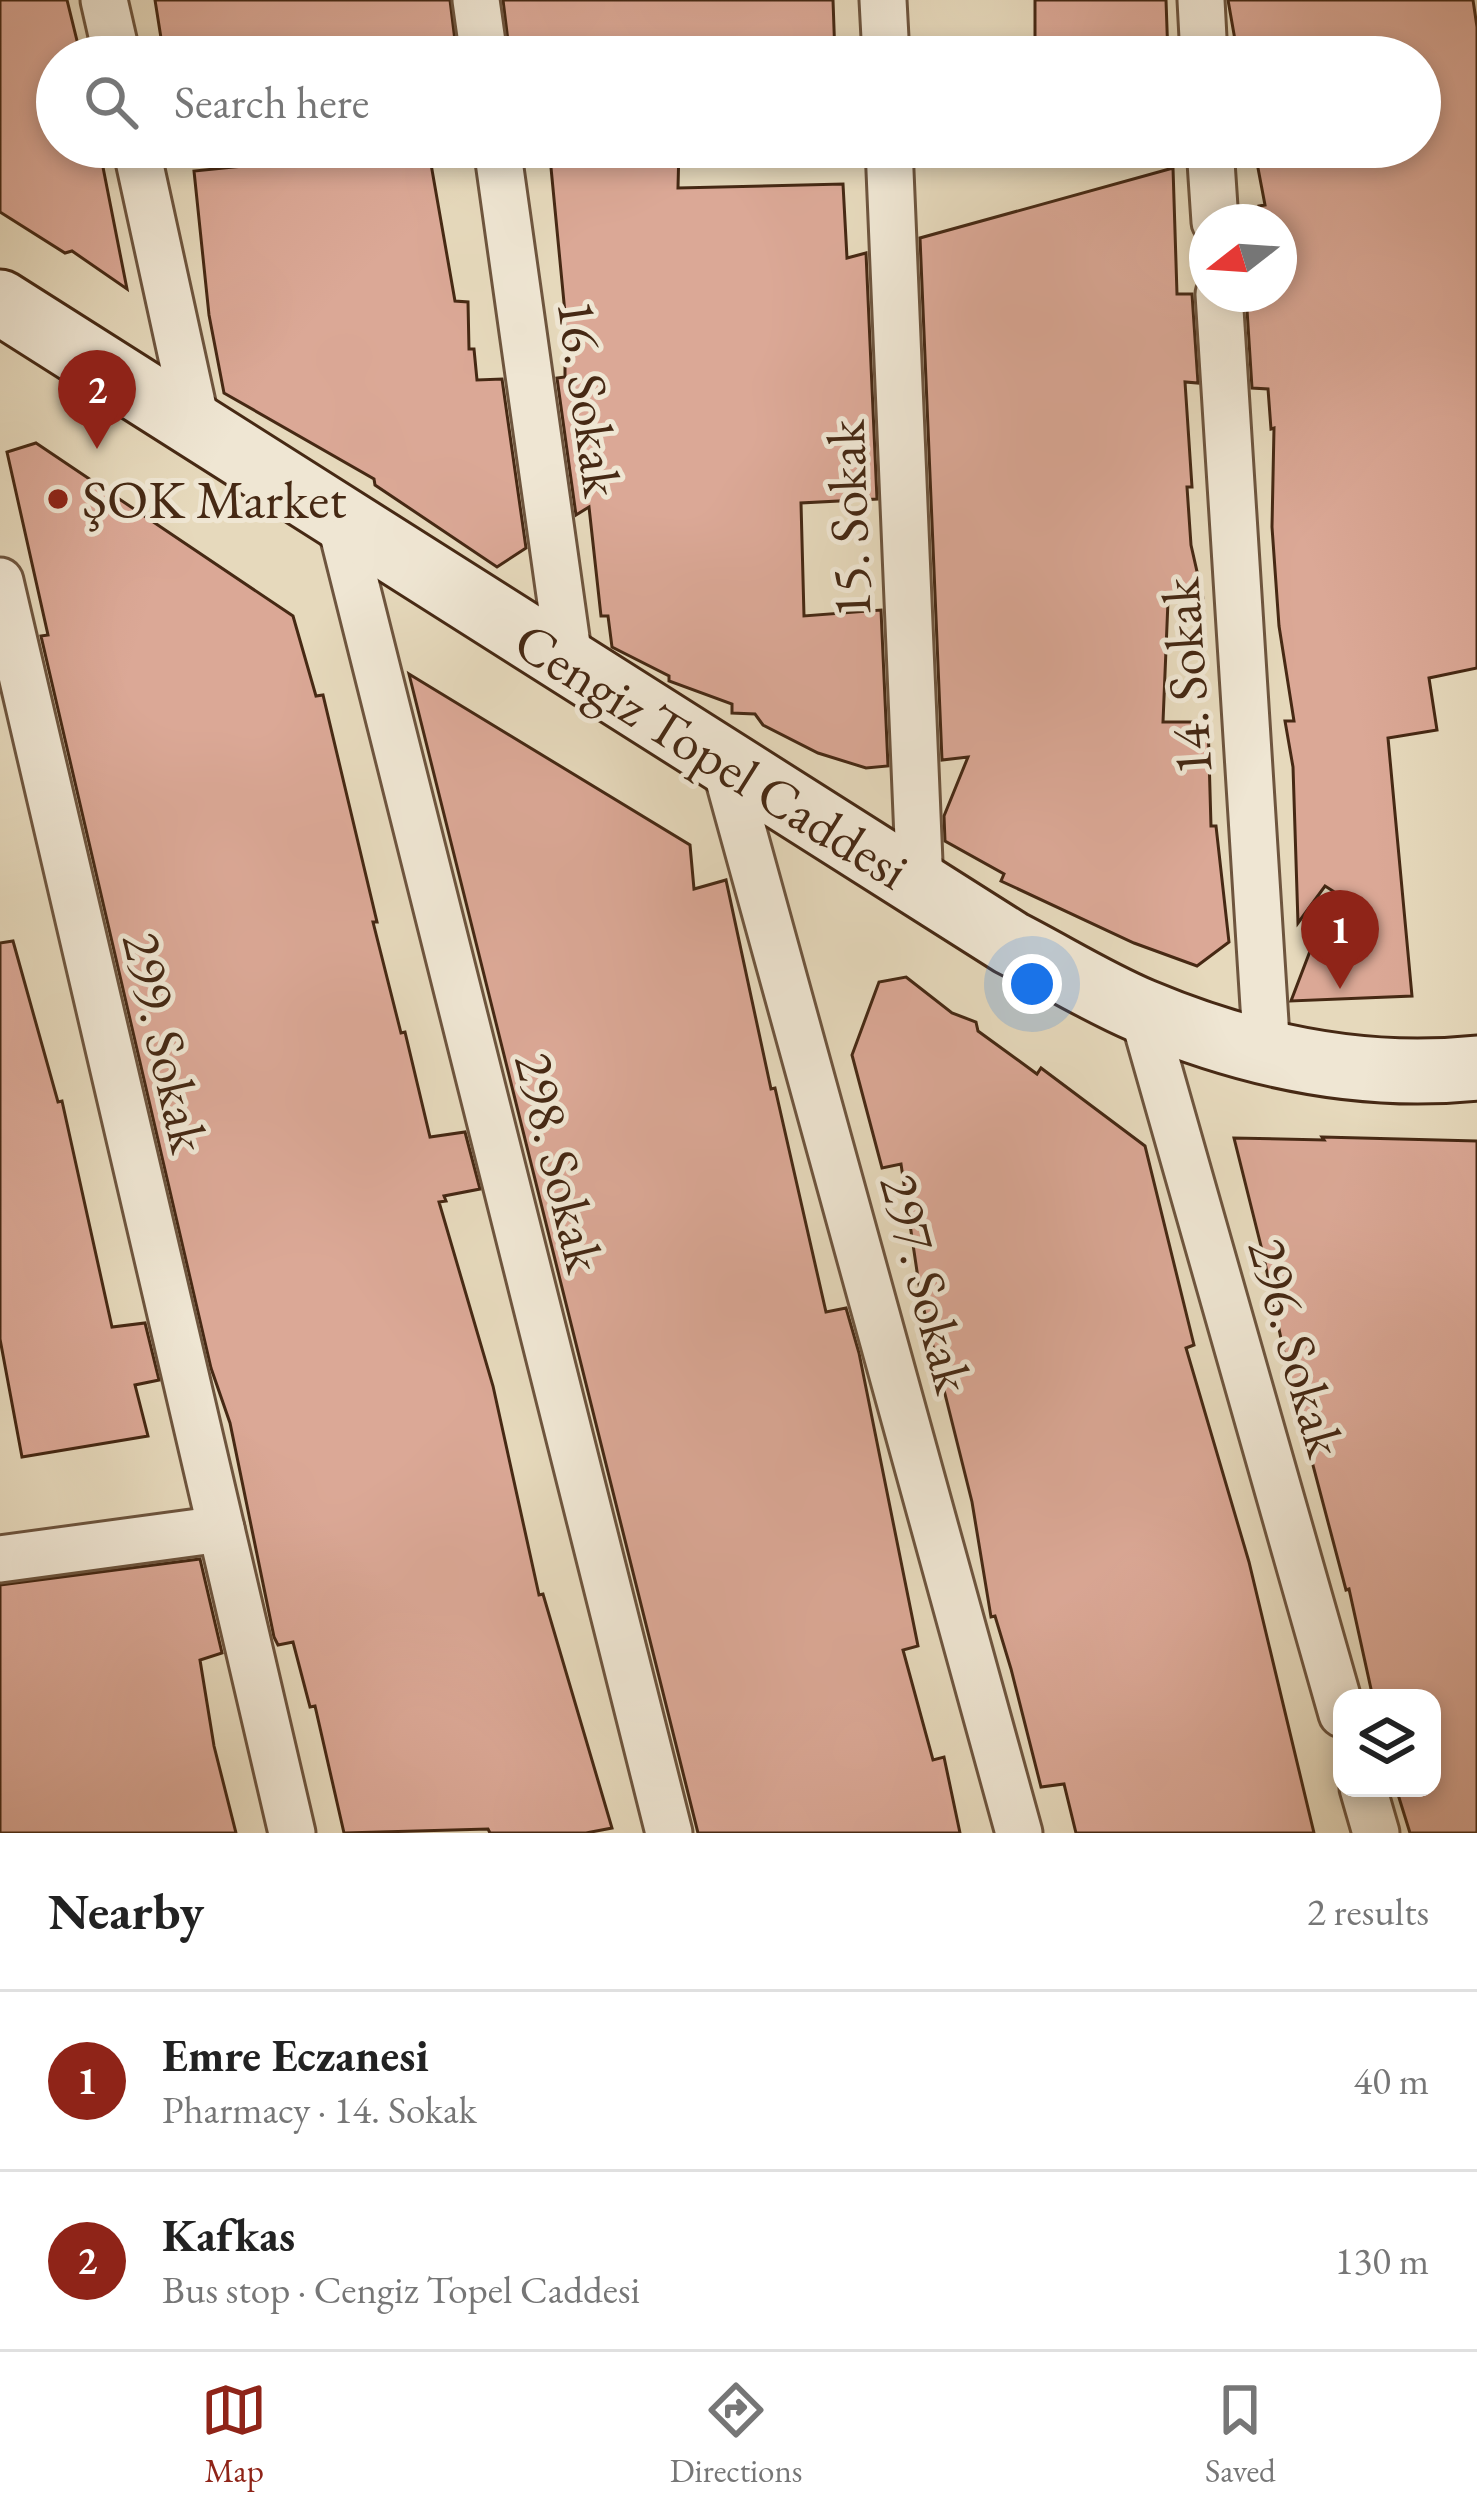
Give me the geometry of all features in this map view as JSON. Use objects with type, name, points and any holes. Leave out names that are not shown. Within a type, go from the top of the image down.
[{"type":"main road","name":"Cengiz Topel Caddesi","points":[[0,302],[1011,943],[1142,1011],[1268,1054],[1337,1068],[1428,1073],[1477,1068]]},
{"type":"street","points":[[104,0],[112,36]]},
{"type":"street","points":[[476,0],[481,36]]},
{"type":"street","points":[[883,0],[885,36]]},
{"type":"street","points":[[1201,0],[1203,36]]},
{"type":"street","points":[[141,168],[197,426]]},
{"type":"street","name":"16. Sokak","points":[[500,168],[570,666]]},
{"type":"street","name":"15. Sokak","points":[[891,168],[920,886]]},
{"type":"street","points":[[1211,168],[1214,204]]},
{"type":"street","name":"14. Sokak","points":[[1220,312],[1268,1054]]},
{"type":"street","name":"298. Sokak","points":[[339,518],[669,1833]]},
{"type":"street","name":"299. Sokak","points":[[0,581],[292,1833]]},
{"type":"street","name":"297. Sokak","points":[[724,762],[1019,1833]]},
{"type":"street","name":"296. Sokak","points":[[1142,1011],[1335,1689]]},
{"type":"street","points":[[0,1559],[221,1529]]},
{"type":"street","points":[[1366,1797],[1376,1833]]},
{"type":"building","points":[[0,0],[67,0],[76,36],[36,36],[36,168],[103,168],[127,289],[72,251],[65,253],[0,212]]},
{"type":"building","points":[[155,0],[450,0],[454,36],[161,36]]},
{"type":"building","points":[[503,0],[833,0],[834,36],[507,36]]},
{"type":"building","points":[[1035,0],[1166,0],[1167,36],[1035,36]]},
{"type":"building","points":[[1228,0],[1473,0],[1477,27],[1477,668],[1429,678],[1437,730],[1388,738],[1412,996],[1291,1001],[1333,891],[1325,886],[1298,923],[1293,767],[1285,721],[1294,721],[1279,626],[1272,527],[1274,428],[1268,389],[1252,388],[1247,312],[1297,312],[1297,204],[1265,204],[1258,168],[1441,168],[1441,36],[1234,36]]},
{"type":"building","points":[[432,168],[455,301],[468,302],[469,349],[474,349],[477,380],[502,379],[526,548],[497,567],[375,485],[374,479],[224,393],[209,315],[194,171]]},
{"type":"building","points":[[551,168],[678,168],[678,188],[843,184],[847,258],[866,253],[877,499],[801,503],[804,616],[881,610],[888,766],[866,768],[818,753],[763,725],[755,714],[732,713],[732,704],[669,681],[669,676],[612,647],[608,616],[601,616],[589,507],[576,515],[557,378],[565,377],[565,313]]},
{"type":"building","points":[[1173,168],[1177,294],[1189,294],[1189,312],[1193,312],[1198,383],[1185,382],[1192,487],[1187,487],[1191,545],[1203,598],[1168,601],[1163,722],[1208,722],[1211,826],[1216,826],[1229,942],[1197,966],[1134,943],[1001,881],[1004,874],[945,841],[944,816],[968,757],[942,760],[920,238]]},
{"type":"building","points":[[36,443],[293,616],[316,696],[323,695],[377,922],[373,922],[430,1137],[465,1132],[480,1189],[444,1196],[446,1201],[439,1202],[493,1386],[539,1595],[543,1594],[612,1828],[586,1833],[490,1833],[488,1829],[344,1833],[315,1706],[310,1707],[293,1642],[278,1645],[274,1637],[230,1423],[211,1368],[41,636],[48,635],[7,452]]},
{"type":"building","points":[[409,674],[690,845],[694,889],[726,880],[826,1312],[846,1308],[859,1353],[918,1646],[903,1650],[933,1760],[944,1757],[960,1833],[698,1833]]},
{"type":"building","points":[[13,941],[58,1102],[62,1101],[112,1327],[145,1323],[159,1380],[135,1385],[148,1436],[22,1457],[0,1339],[0,943]]},
{"type":"building","points":[[906,977],[952,1013],[976,1022],[978,1031],[1037,1074],[1041,1068],[1145,1146],[1194,1345],[1186,1348],[1249,1562],[1314,1833],[1076,1833],[1064,1784],[1041,1787],[1011,1669],[995,1616],[991,1617],[972,1502],[921,1298],[901,1164],[882,1168],[852,1055],[879,982]]},
{"type":"building","points":[[1322,1137],[1477,1141],[1477,1833],[1410,1833],[1399,1797],[1441,1797],[1441,1689],[1371,1689],[1349,1589],[1287,1367],[1234,1138],[1324,1140]]},
{"type":"building","points":[[200,1559],[222,1653],[200,1660],[214,1746],[236,1833],[0,1833],[0,1585]]},
{"type":"place","name":"Kafkas","points":[[97,449]]},
{"type":"place","name":"ŞOK Market","points":[[58,499]]},
{"type":"place","name":"Emre Eczanesi","points":[[1340,989]]}]
